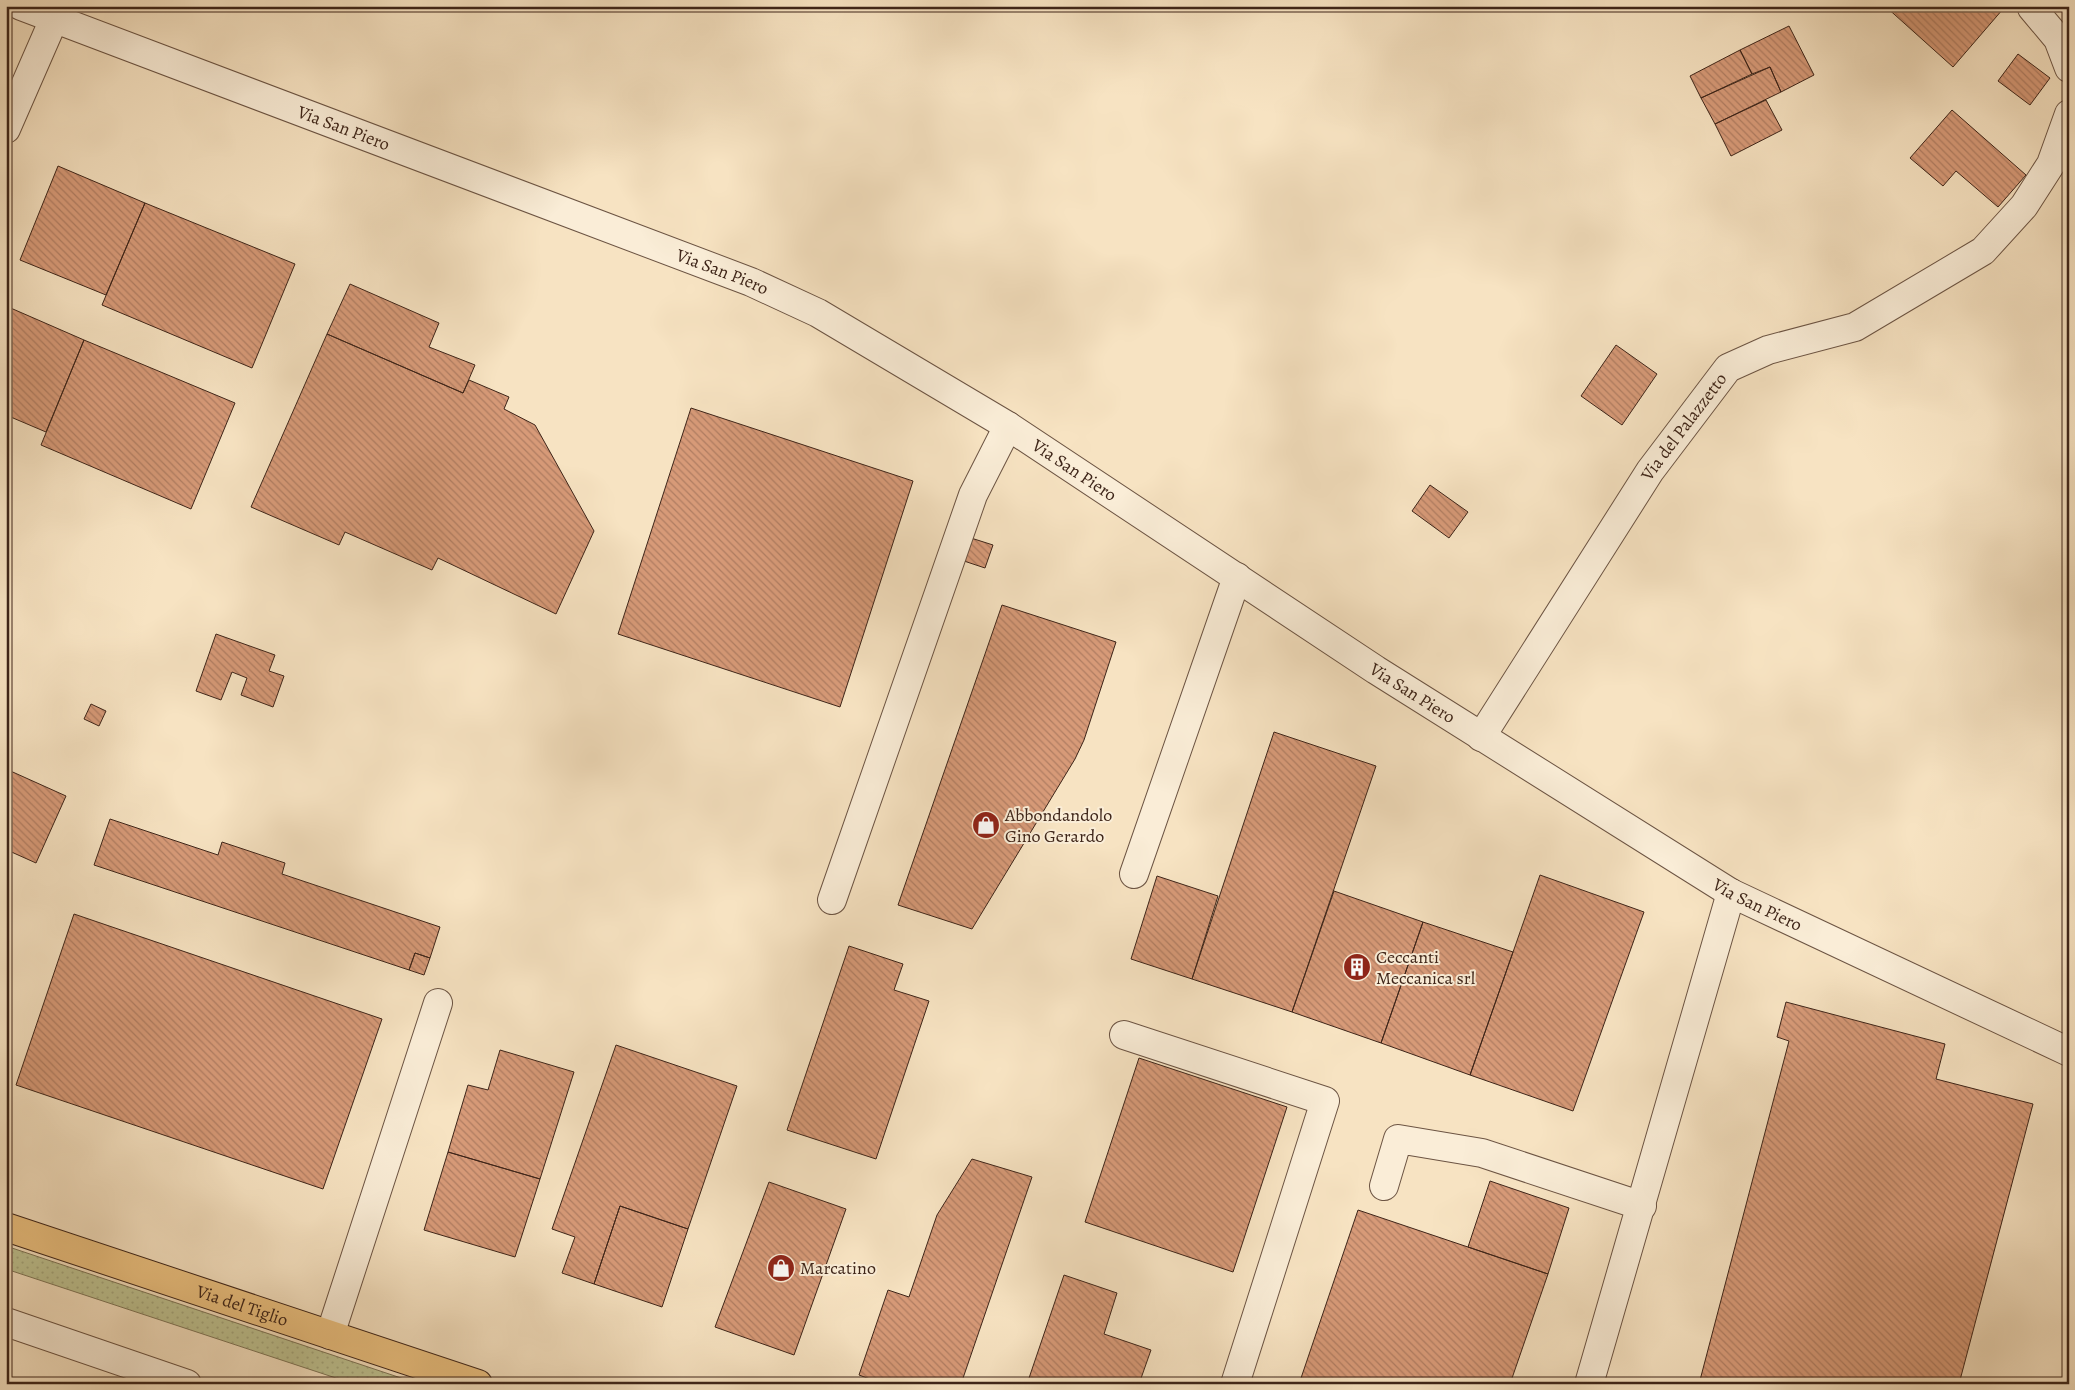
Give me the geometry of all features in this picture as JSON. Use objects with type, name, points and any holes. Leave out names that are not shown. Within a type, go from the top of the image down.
[{"type":"main road","name":"Via del Tiglio","points":[[6,1227],[478,1384]]},
{"type":"street","name":"Via San Piero","points":[[22,6],[751,282],[818,312],[1008,426],[1481,737],[1731,893],[2069,1052]]},
{"type":"street","points":[[2032,8],[2058,39],[2069,68]]},
{"type":"street","points":[[6,129],[54,19]]},
{"type":"street","name":"Via del Palazzetto","points":[[1481,737],[1650,471],[1728,368],[1768,350],[1855,327],[1984,251],[2024,206],[2051,164],[2069,114]]},
{"type":"street","points":[[832,900],[973,495],[1008,426]]},
{"type":"street","points":[[1134,874],[1237,577]]},
{"type":"street","points":[[1589,1384],[1731,893]]},
{"type":"street","points":[[330,1335],[438,1003]]},
{"type":"street","points":[[1124,1035],[1325,1100],[1235,1384]]},
{"type":"street","points":[[1384,1186],[1398,1139],[1482,1153],[1642,1206]]},
{"type":"street","points":[[6,1322],[187,1384]]},
{"type":"green space","points":[[6,1246],[419,1384],[354,1384],[6,1269]]},
{"type":"building","points":[[1885,6],[1999,6],[2003,9],[1953,67]]},
{"type":"building","points":[[2061,6],[2069,6],[2069,13]]},
{"type":"building","points":[[1789,26],[1814,75],[1781,92],[1770,67],[1752,74],[1740,50]]},
{"type":"building","points":[[1740,50],[1752,74],[1701,98],[1690,76]]},
{"type":"building","points":[[2018,54],[2050,78],[2030,105],[1998,81]]},
{"type":"building","points":[[1770,67],[1781,92],[1715,124],[1701,98]]},
{"type":"building","points":[[1766,100],[1782,130],[1731,156],[1715,124]]},
{"type":"building","points":[[1952,110],[2026,175],[1998,207],[1956,171],[1943,186],[1910,158]]},
{"type":"building","points":[[58,166],[145,203],[106,295],[20,260]]},
{"type":"building","points":[[145,203],[295,264],[252,368],[102,305]]},
{"type":"building","points":[[350,284],[439,323],[429,347],[475,365],[463,393],[327,334]]},
{"type":"building","points":[[6,306],[84,340],[46,432],[6,415]]},
{"type":"building","points":[[327,334],[463,393],[469,380],[509,397],[504,409],[535,425],[594,531],[556,614],[438,558],[432,570],[345,532],[339,545],[251,507]]},
{"type":"building","points":[[84,340],[235,403],[191,509],[41,445]]},
{"type":"building","points":[[1616,345],[1657,374],[1622,425],[1581,396]]},
{"type":"building","points":[[691,408],[913,481],[840,707],[618,634]]},
{"type":"building","points":[[1430,485],[1468,512],[1449,538],[1412,511]]},
{"type":"building","points":[[971,538],[993,545],[985,568],[964,561]]},
{"type":"building","points":[[1002,605],[1116,642],[1084,740],[1075,759],[972,929],[898,905]]},
{"type":"building","points":[[216,634],[275,655],[269,671],[284,676],[273,707],[241,695],[247,678],[232,672],[221,700],[196,691]]},
{"type":"building","points":[[91,704],[106,711],[99,726],[84,719]]},
{"type":"building","points":[[1274,732],[1376,766],[1292,1012],[1192,979]]},
{"type":"building","points":[[6,769],[66,796],[36,863],[6,851]]},
{"type":"building","points":[[110,819],[218,855],[222,842],[285,863],[282,874],[440,927],[430,958],[415,953],[409,970],[94,865]]},
{"type":"building","points":[[1540,875],[1644,912],[1573,1111],[1470,1075]]},
{"type":"building","points":[[1157,876],[1218,896],[1192,979],[1131,959]]},
{"type":"building","name":"Ceccanti Meccanica srl","points":[[1334,891],[1423,922],[1381,1043],[1292,1012]]},
{"type":"building","points":[[74,914],[382,1019],[323,1189],[16,1085]]},
{"type":"building","points":[[1423,922],[1513,952],[1470,1075],[1381,1043]]},
{"type":"building","points":[[849,946],[903,964],[894,990],[929,1001],[876,1159],[787,1130]]},
{"type":"building","points":[[415,953],[430,958],[424,975],[409,970]]},
{"type":"building","points":[[1786,1002],[1945,1044],[1936,1079],[2033,1104],[1959,1384],[1699,1384],[1789,1041],[1777,1037]]},
{"type":"building","points":[[616,1045],[737,1086],[688,1229],[620,1206],[594,1284],[562,1273],[575,1237],[552,1229]]},
{"type":"building","points":[[500,1050],[574,1072],[540,1179],[448,1152],[468,1085],[488,1090]]},
{"type":"building","points":[[1139,1058],[1287,1107],[1233,1272],[1085,1222]]},
{"type":"building","points":[[448,1152],[540,1179],[515,1257],[424,1230]]},
{"type":"building","points":[[972,1159],[1032,1177],[961,1384],[883,1384],[859,1375],[888,1290],[909,1297],[937,1215]]},
{"type":"building","points":[[1490,1181],[1569,1208],[1548,1274],[1468,1247]]},
{"type":"building","name":"Marcatino","points":[[769,1182],[846,1209],[794,1355],[715,1327]]},
{"type":"building","points":[[620,1206],[688,1229],[662,1307],[594,1284]]},
{"type":"building","points":[[1358,1210],[1548,1274],[1510,1384],[1299,1384]]},
{"type":"building","points":[[1064,1275],[1117,1293],[1104,1334],[1151,1350],[1139,1384],[1027,1384]]},
{"type":"place","name":"Abbondandolo Gino Gerardo","points":[[986,825]]},
{"type":"place","name":"Ceccanti Meccanica srl","points":[[1357,967]]},
{"type":"place","name":"Marcatino","points":[[781,1268]]}]
